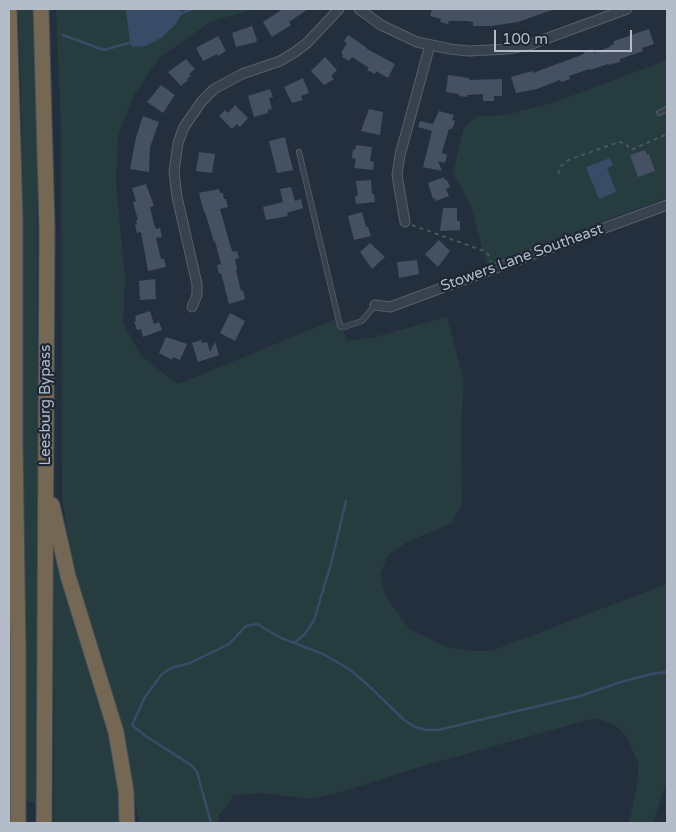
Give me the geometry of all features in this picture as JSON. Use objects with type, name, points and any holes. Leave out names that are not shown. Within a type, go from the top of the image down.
[{"type":"highway","name":"Leesburg Bypass","points":[[9,9],[15,219],[18,823]]},
{"type":"highway","name":"Leesburg Bypass","points":[[41,9],[47,228],[44,823]]},
{"type":"highway","points":[[45,439],[52,505],[59,542],[116,732],[125,781],[128,819]]},
{"type":"highway","points":[[9,508],[15,441]]},
{"type":"street","points":[[192,307],[197,294],[197,284],[177,197],[174,172],[178,143],[184,127],[197,107],[214,89],[242,74],[280,61],[307,43],[340,9]]},
{"type":"street","points":[[359,9],[381,25],[399,34],[430,45],[469,52],[508,49],[545,40],[627,9]]},
{"type":"street","points":[[405,222],[397,175],[400,155],[430,45]]},
{"type":"street","name":"Stowers Lane Southeast","points":[[375,305],[390,307],[667,205]]},
{"type":"lane","points":[[659,113],[667,109]]},
{"type":"lane","points":[[299,152],[340,326],[344,327],[362,321],[375,305]]},
{"type":"path","points":[[558,174],[561,166],[568,160],[619,142],[625,142],[631,150],[667,134]]},
{"type":"path","points":[[405,222],[484,251],[490,257],[494,268]]},
{"type":"green space","points":[[18,9],[34,9],[37,101],[38,529],[35,803],[24,800],[21,787],[23,237]]},
{"type":"green space","points":[[56,9],[253,9],[210,22],[159,58],[133,97],[118,137],[116,181],[125,279],[123,323],[141,356],[178,384],[339,318],[347,341],[371,338],[447,317],[464,381],[461,424],[462,503],[452,523],[407,542],[388,555],[380,574],[385,595],[410,630],[448,647],[469,651],[491,651],[667,584],[667,780],[653,823],[629,823],[639,765],[628,739],[615,725],[595,718],[312,799],[261,793],[234,795],[219,814],[219,823],[139,823],[124,744],[106,670],[72,563],[62,497],[61,124]]},
{"type":"green space","points":[[667,60],[667,198],[487,265],[471,206],[453,173],[464,127],[477,116],[506,115],[555,102]]},
{"type":"green space","points":[[54,533],[109,735],[116,772],[120,823],[54,823]]},
{"type":"water","points":[[126,9],[179,9],[182,13],[176,24],[161,38],[145,46],[132,47]]},
{"type":"water","points":[[610,158],[613,165],[607,168],[616,192],[599,199],[586,167]]},
{"type":"building","points":[[283,9],[308,9],[289,22],[291,25],[272,37],[263,22]]},
{"type":"building","points":[[432,9],[552,10],[518,22],[491,26],[473,26],[473,22],[468,21],[449,21],[448,24],[440,22],[441,19],[430,16]]},
{"type":"building","points":[[252,26],[256,42],[236,47],[232,33]]},
{"type":"building","points":[[649,29],[654,44],[642,48],[643,51],[620,59],[620,62],[569,76],[570,79],[561,82],[560,80],[537,89],[516,93],[511,77],[532,71],[533,73],[584,54],[592,49],[594,53],[610,47],[614,44],[614,41]]},
{"type":"building","points":[[348,35],[367,49],[395,64],[388,78],[376,71],[375,74],[367,70],[369,68],[352,57],[349,61],[342,57],[341,53],[347,43],[344,41]]},
{"type":"building","points":[[218,36],[226,51],[203,61],[196,48]]},
{"type":"building","points":[[325,57],[337,70],[331,76],[334,79],[324,85],[311,71]]},
{"type":"building","points":[[186,59],[195,69],[189,74],[191,76],[188,80],[181,86],[168,72]]},
{"type":"building","points":[[448,75],[469,78],[469,80],[502,79],[502,96],[494,96],[494,101],[483,101],[483,94],[467,95],[467,97],[446,92]]},
{"type":"building","points":[[303,78],[309,93],[301,96],[303,100],[292,103],[284,87]]},
{"type":"building","points":[[161,85],[175,95],[163,113],[147,102]]},
{"type":"building","points":[[270,89],[273,97],[269,98],[272,109],[268,110],[268,113],[254,117],[248,96]]},
{"type":"building","points":[[235,105],[248,118],[240,127],[237,124],[232,129],[219,116],[225,110],[228,113]]},
{"type":"building","points":[[369,109],[383,112],[380,135],[361,131]]},
{"type":"building","points":[[439,111],[454,115],[452,120],[455,121],[452,129],[449,129],[442,153],[447,155],[445,163],[438,161],[442,171],[423,167],[432,131],[418,127],[420,121],[433,124]]},
{"type":"building","points":[[143,116],[159,122],[150,147],[149,172],[130,169],[136,137]]},
{"type":"building","points":[[285,137],[293,170],[277,173],[269,141]]},
{"type":"building","points":[[356,145],[372,147],[370,161],[374,162],[373,170],[354,168],[356,159],[352,158],[353,149],[355,150]]},
{"type":"building","points":[[645,150],[647,155],[649,154],[655,171],[638,177],[630,155]]},
{"type":"building","points":[[199,152],[215,154],[212,173],[196,171]]},
{"type":"building","points":[[444,177],[450,187],[446,189],[449,196],[436,201],[435,198],[433,199],[428,183]]},
{"type":"building","points":[[371,180],[372,194],[374,194],[375,202],[356,204],[355,196],[358,196],[356,181]]},
{"type":"building","points":[[146,184],[154,206],[150,207],[154,224],[156,229],[160,228],[162,237],[156,238],[161,259],[164,259],[166,267],[148,271],[141,232],[137,233],[135,225],[137,224],[136,220],[138,220],[133,202],[136,201],[132,188]]},
{"type":"building","points":[[291,187],[295,201],[301,199],[303,208],[287,213],[288,216],[266,220],[263,207],[283,202],[280,189]]},
{"type":"building","points":[[219,189],[220,193],[223,193],[224,199],[226,199],[228,207],[220,209],[231,248],[233,252],[237,251],[239,258],[235,259],[236,270],[245,299],[229,304],[217,265],[221,264],[215,241],[199,193]]},
{"type":"building","points":[[443,208],[457,208],[457,221],[460,221],[460,230],[440,231]]},
{"type":"building","points":[[362,212],[366,227],[368,227],[371,236],[354,240],[348,216]]},
{"type":"building","points":[[439,240],[450,251],[438,267],[425,254]]},
{"type":"building","points":[[370,243],[385,257],[372,269],[360,252]]},
{"type":"building","points":[[417,260],[419,274],[399,278],[397,262]]},
{"type":"building","points":[[155,279],[156,299],[140,300],[139,281]]},
{"type":"building","points":[[150,311],[154,324],[159,322],[162,330],[143,337],[141,329],[137,330],[134,321],[136,321],[135,316]]},
{"type":"building","points":[[230,313],[245,321],[235,341],[220,333]]},
{"type":"building","points":[[166,337],[187,344],[180,360],[173,357],[172,360],[159,353]]},
{"type":"building","points":[[201,340],[202,343],[207,342],[210,352],[215,342],[219,355],[198,362],[192,343]]},
{"type":"waterway","points":[[180,14],[192,9]]},
{"type":"waterway","points":[[63,35],[104,50],[132,42]]},
{"type":"waterway","points":[[294,643],[305,634],[314,620],[331,564],[346,501]]},
{"type":"waterway","points":[[211,823],[197,772],[191,765],[147,737],[132,725],[145,697],[162,674],[171,668],[190,663],[229,644],[246,626],[257,624],[281,638],[323,654],[349,669],[404,720],[415,727],[426,730],[438,730],[580,696],[621,682],[667,672]]}]
